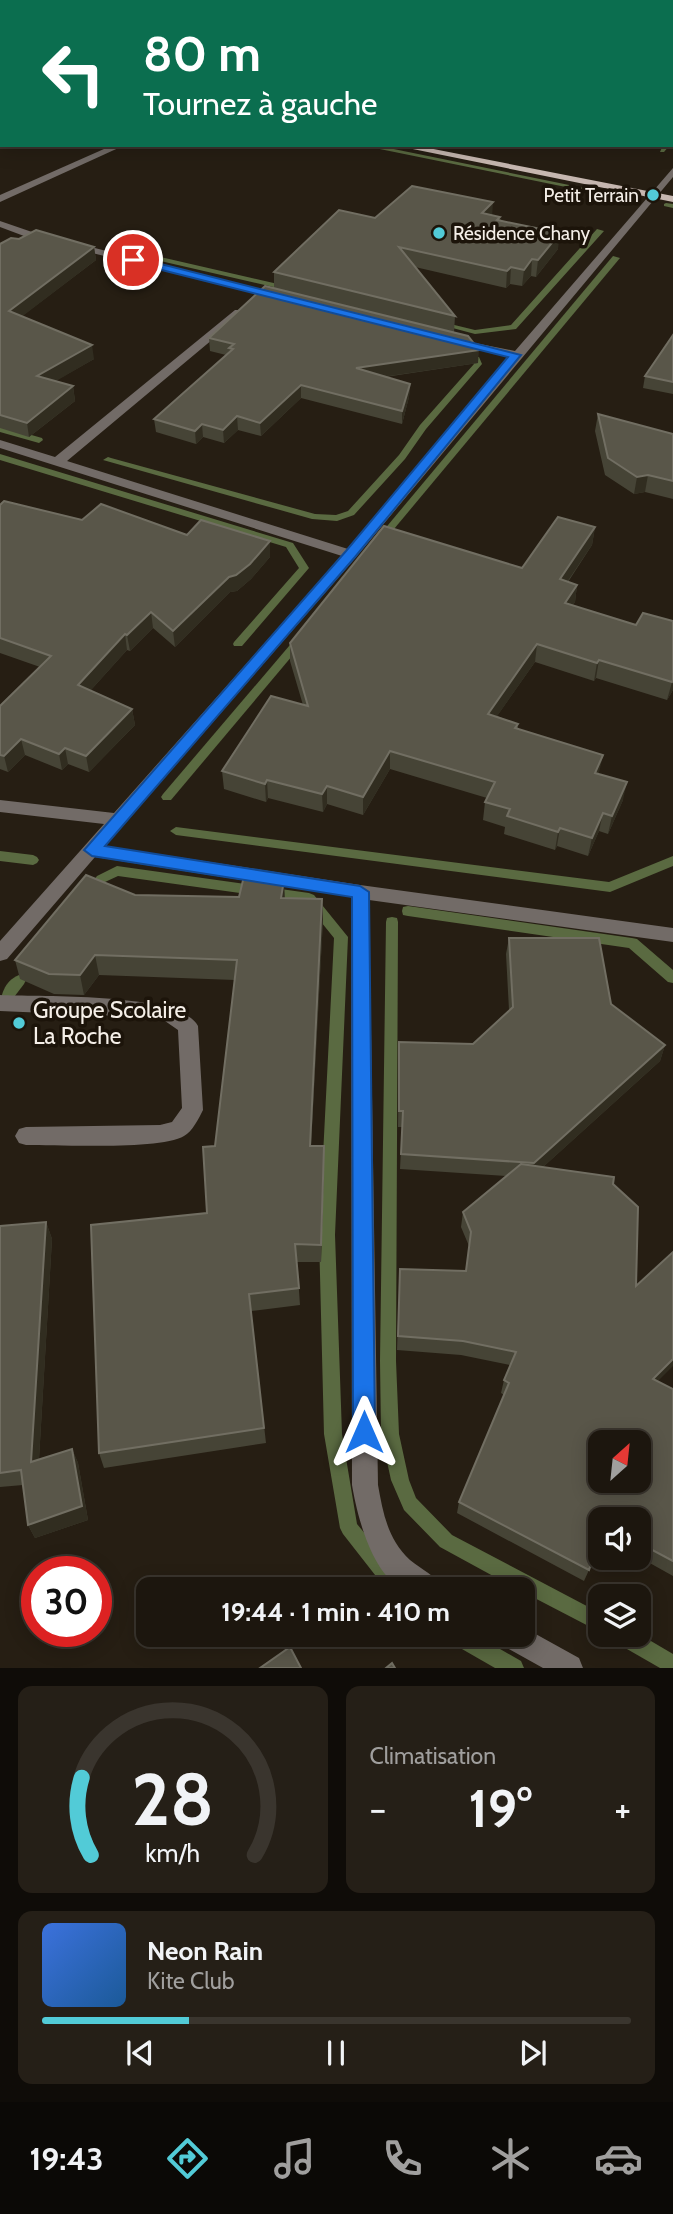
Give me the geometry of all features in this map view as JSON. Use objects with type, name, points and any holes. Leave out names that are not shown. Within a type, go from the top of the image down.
[{"type":"main road","points":[[407,147],[673,199]]},
{"type":"street","points":[[0,199],[117,147]]},
{"type":"street","points":[[0,954],[351,554],[515,355],[673,171]]},
{"type":"street","points":[[0,224],[24,237],[290,299]]},
{"type":"street","points":[[57,462],[264,292]]},
{"type":"street","points":[[436,335],[515,355]]},
{"type":"street","points":[[0,444],[351,554]]},
{"type":"street","points":[[0,806],[118,820]]},
{"type":"street","points":[[92,850],[360,892],[673,935]]},
{"type":"street","points":[[360,892],[365,1485],[371,1525],[387,1554],[415,1577]]},
{"type":"street","points":[[0,1003],[139,1009],[169,1014],[188,1026],[193,1110],[179,1129],[160,1134],[26,1136]]},
{"type":"street","points":[[533,1647],[569,1668]]},
{"type":"building","points":[[412,186],[493,202],[482,213],[500,217],[497,220],[560,233],[538,260],[532,259],[524,270],[511,267],[507,271],[399,247],[455,316],[274,272],[339,210],[375,218]]},
{"type":"building","points":[[36,230],[94,247],[9,311],[92,345],[37,376],[73,386],[27,423],[0,415],[0,244],[11,238],[19,239]]},
{"type":"building","points":[[265,286],[468,336],[479,350],[356,368],[410,384],[402,411],[301,385],[260,423],[237,416],[223,430],[202,424],[195,431],[154,419],[233,349],[229,348],[234,344],[209,338]]},
{"type":"building","points":[[673,335],[673,382],[645,376]]},
{"type":"building","points":[[598,414],[673,434],[673,481],[648,475],[637,477],[608,458]]},
{"type":"building","points":[[4,501],[82,520],[101,504],[187,535],[201,520],[270,541],[250,564],[229,577],[173,631],[151,612],[125,634],[78,685],[132,709],[86,756],[65,748],[59,754],[21,739],[4,756],[0,755],[0,706],[51,656],[0,638],[0,505]]},
{"type":"building","points":[[558,517],[595,527],[560,579],[577,585],[565,603],[636,625],[643,613],[673,621],[672,682],[537,644],[488,714],[518,724],[515,728],[603,755],[595,773],[627,782],[612,816],[603,813],[592,838],[560,828],[558,832],[507,816],[510,809],[485,802],[495,782],[390,751],[363,797],[327,786],[322,794],[267,780],[265,784],[222,771],[271,696],[308,706],[290,643],[384,526],[522,568]]},
{"type":"building","points":[[86,875],[135,895],[239,897],[244,876],[284,880],[281,898],[322,899],[310,1146],[324,1146],[321,1245],[295,1244],[299,1288],[249,1294],[264,1428],[99,1453],[91,1225],[207,1213],[203,1147],[215,1146],[237,960],[95,955],[80,975],[49,974],[15,960]]},
{"type":"building","points":[[509,938],[599,938],[611,1004],[665,1045],[534,1163],[401,1154],[403,1111],[399,1111],[399,1042],[473,1044],[513,1007]]},
{"type":"building","points":[[521,1164],[614,1177],[613,1184],[638,1207],[636,1286],[673,1252],[673,1359],[653,1379],[673,1389],[673,1561],[651,1549],[651,1507],[588,1507],[588,1569],[459,1502],[509,1383],[504,1380],[516,1352],[463,1341],[398,1336],[400,1269],[466,1271],[471,1232],[463,1212]]},
{"type":"building","points":[[46,1222],[31,1462],[72,1449],[82,1506],[28,1525],[21,1470],[0,1473],[0,1226]]},
{"type":"building","points":[[290,1647],[301,1668],[260,1668]]},
{"type":"waterway","points":[[373,147],[620,196]]},
{"type":"waterway","points":[[662,151],[665,147]]},
{"type":"waterway","points":[[666,205],[673,206]]},
{"type":"waterway","points":[[438,323],[475,332],[513,327],[600,231]]},
{"type":"waterway","points":[[120,249],[291,289]]},
{"type":"waterway","points":[[381,539],[616,258]]},
{"type":"waterway","points":[[108,460],[315,517],[337,518],[351,513],[402,457],[423,427],[478,364],[476,359]]},
{"type":"waterway","points":[[0,429],[39,440]]},
{"type":"waterway","points":[[0,457],[290,545],[304,568],[238,644]]},
{"type":"waterway","points":[[167,797],[299,641]]},
{"type":"waterway","points":[[176,831],[610,887],[673,861]]},
{"type":"waterway","points":[[0,856],[33,860]]},
{"type":"waterway","points":[[90,893],[101,879],[117,871],[309,898],[341,937],[327,1235],[333,1434],[349,1528],[388,1577]]},
{"type":"waterway","points":[[408,911],[632,943],[673,978]]},
{"type":"waterway","points":[[392,922],[388,1361],[390,1434],[400,1480],[410,1504],[446,1541],[588,1617]]},
{"type":"waterway","points":[[0,1005],[19,980]]},
{"type":"waterway","points":[[478,1647],[514,1668]]},
{"type":"waterway","points":[[642,1647],[673,1665]]},
{"type":"place","name":"Petit Terrain","points":[[653,195]]},
{"type":"place","name":"Résidence Chany","points":[[439,233]]},
{"type":"place","name":"Groupe Scolaire La Roche","points":[[19,1023]]},
{"type":"route","points":[[133,260],[515,355],[351,554],[92,850],[360,892],[364,1432]]}]
